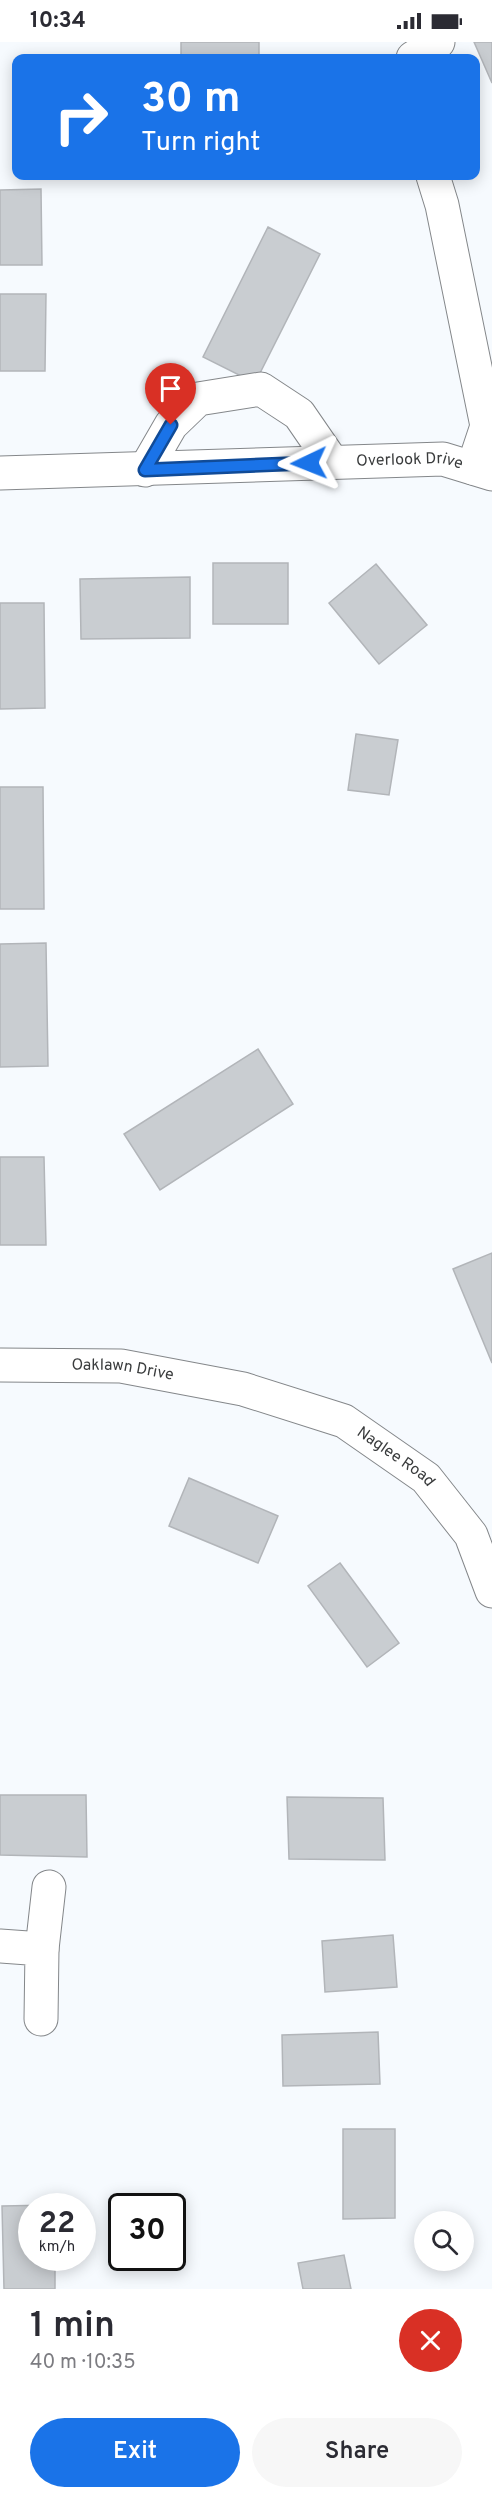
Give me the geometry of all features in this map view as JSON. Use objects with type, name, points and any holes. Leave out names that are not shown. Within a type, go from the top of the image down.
[{"type":"street","points":[[419,54],[438,42]]},
{"type":"street","points":[[434,180],[442,205],[487,426],[482,471]]},
{"type":"street","points":[[145,470],[171,425],[198,399],[261,389],[298,414],[332,462]]},
{"type":"street","name":"Overlook Drive","points":[[0,473],[443,459],[482,471]]},
{"type":"street","name":"Oaklawn Drive","points":[[0,1365],[121,1366],[243,1389]]},
{"type":"street","name":"Naglee Road","points":[[243,1389],[344,1421],[426,1478],[471,1535],[492,1591]]},
{"type":"street","points":[[41,2019],[42,1948],[49,1887]]},
{"type":"street","points":[[0,1946],[42,1948]]},
{"type":"building","points":[[181,42],[259,42],[259,54],[181,54]]},
{"type":"building","points":[[474,42],[492,42],[492,83],[480,54]]},
{"type":"building","points":[[41,189],[42,265],[0,265],[0,190]]},
{"type":"building","points":[[268,227],[320,254],[255,383],[203,357]]},
{"type":"building","points":[[0,294],[46,294],[45,371],[0,371]]},
{"type":"building","points":[[213,563],[288,563],[288,624],[213,624]]},
{"type":"building","points":[[376,564],[427,625],[379,664],[329,603]]},
{"type":"building","points":[[190,577],[190,638],[81,639],[80,579]]},
{"type":"building","points":[[0,603],[44,603],[45,708],[0,709]]},
{"type":"building","points":[[356,734],[398,740],[389,795],[348,790]]},
{"type":"building","points":[[0,787],[43,787],[44,909],[0,909]]},
{"type":"building","points":[[46,943],[48,1066],[0,1067],[0,944]]},
{"type":"building","points":[[258,1049],[293,1104],[160,1190],[124,1134]]},
{"type":"building","points":[[0,1157],[44,1157],[46,1245],[0,1245]]},
{"type":"building","points":[[492,1253],[492,1363],[453,1269]]},
{"type":"building","points":[[189,1478],[278,1516],[258,1563],[169,1526]]},
{"type":"building","points":[[340,1563],[399,1643],[367,1667],[308,1586]]},
{"type":"building","points":[[0,1795],[86,1795],[87,1857],[0,1855]]},
{"type":"building","points":[[287,1797],[383,1798],[385,1860],[289,1859]]},
{"type":"building","points":[[393,1935],[397,1987],[325,1992],[322,1941]]},
{"type":"building","points":[[378,2032],[380,2084],[283,2086],[282,2035]]},
{"type":"building","points":[[343,2129],[395,2129],[395,2218],[343,2219]]},
{"type":"building","points":[[2,2206],[18,2206],[18,2271],[55,2271],[55,2289],[4,2289]]},
{"type":"building","points":[[344,2255],[351,2289],[303,2289],[298,2263]]},
{"type":"route","points":[[171,425],[145,470],[309,463]]}]
